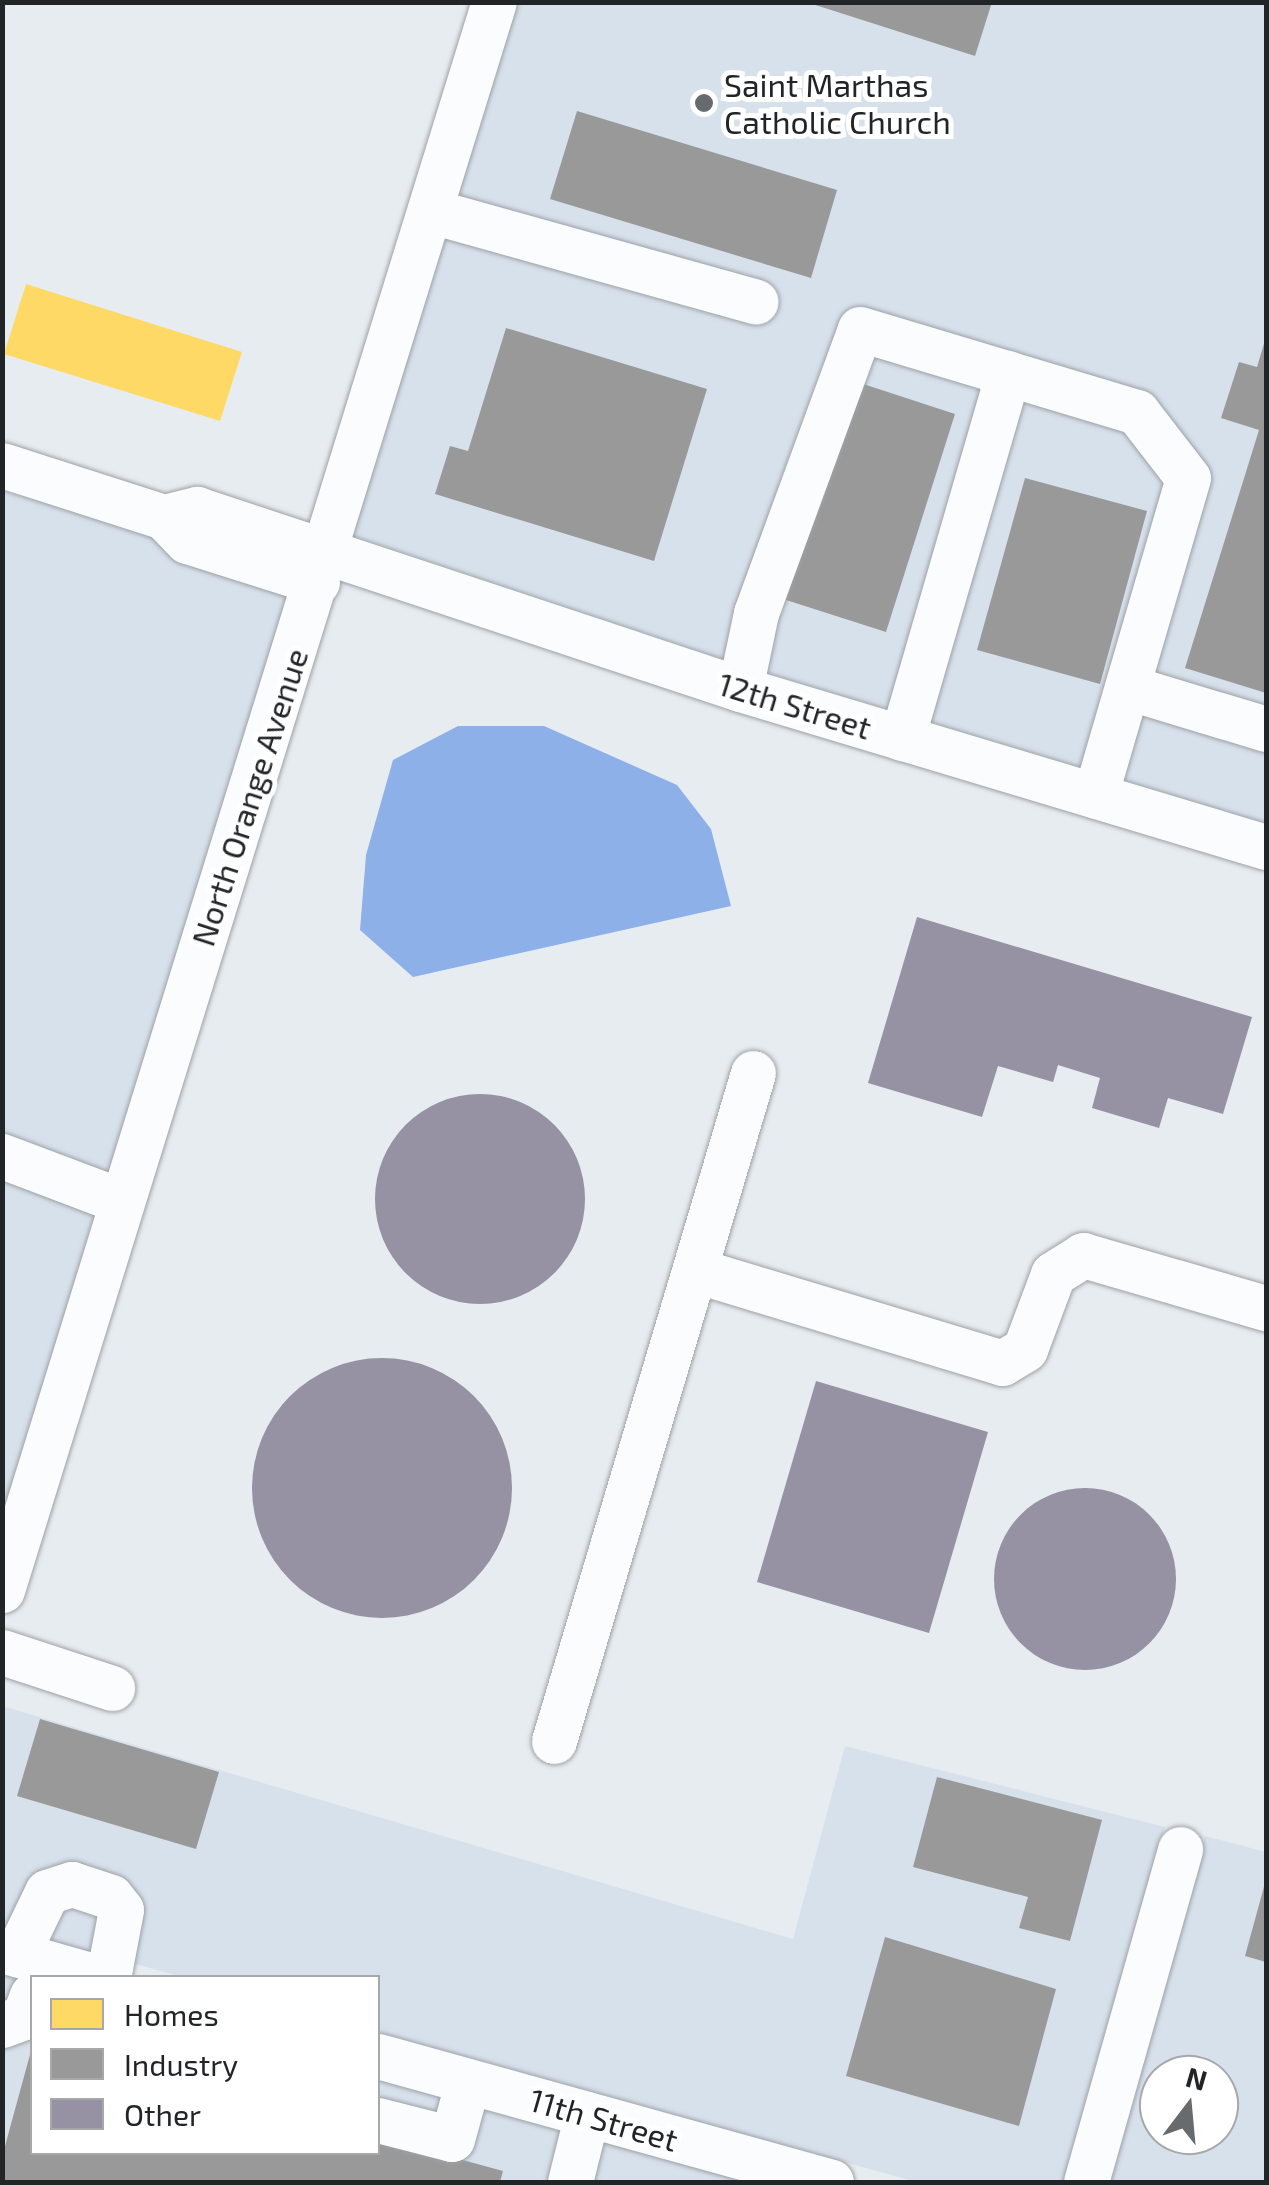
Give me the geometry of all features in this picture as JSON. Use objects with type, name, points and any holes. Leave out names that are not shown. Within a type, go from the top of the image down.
[{"type":"street","name":"North Orange Avenue","points":[[2,1590],[494,2]]},
{"type":"street","points":[[431,210],[756,302]]},
{"type":"street","points":[[740,689],[756,612],[860,330],[1008,373],[1137,412],[1188,478],[1096,796]]},
{"type":"street","points":[[902,738],[1008,373]]},
{"type":"street","name":"12th Street","points":[[2,465],[164,516],[196,509],[322,567],[1266,847]]},
{"type":"street","points":[[1127,687],[1266,729]]},
{"type":"street","points":[[554,1740],[698,1271],[753,1073]]},
{"type":"street","points":[[2,1156],[122,1201]]},
{"type":"street","points":[[698,1271],[1002,1363],[1025,1349],[1053,1274],[1084,1256],[1266,1308]]},
{"type":"street","points":[[2,1652],[112,1688]]},
{"type":"street","points":[[1086,2182],[1180,1849]]},
{"type":"street","points":[[2,2025],[24,2016],[27,1968],[47,1892],[72,1884],[110,1896],[121,1910],[109,1975]]},
{"type":"street","points":[[27,1968],[78,1975]]},
{"type":"street","name":"11th Street","points":[[380,2057],[830,2182]]},
{"type":"street","points":[[380,2121],[452,2139],[468,2081]]},
{"type":"street","points":[[570,2182],[587,2114]]},
{"type":"shaded area","points":[[514,3],[1266,3],[1266,823],[747,667],[353,536]]},
{"type":"shaded area","points":[[3,492],[302,562],[3,1519]]},
{"type":"shaded area","points":[[2,1706],[793,1939],[845,1746],[1165,1827],[1065,2182],[916,2182],[380,2033],[380,1975],[175,1975],[3,1927]]},
{"type":"shaded area","points":[[1205,1836],[1266,1852],[1266,2182],[1107,2182],[1139,2069],[1139,2155],[1239,2155],[1239,2055],[1143,2055]]},
{"type":"shaded area","points":[[2,1975],[30,1982],[30,2155],[380,2155],[380,2080],[746,2182],[3,2182]]},
{"type":"water","points":[[458,726],[544,726],[677,785],[711,829],[731,906],[413,977],[360,930],[366,855],[393,760]]},
{"type":"building: Homes","points":[[26,284],[242,352],[220,421],[4,354]]},
{"type":"building: Industry","points":[[806,2],[992,2],[975,56]]},
{"type":"building: Industry","points":[[577,111],[837,190],[811,278],[550,199]]},
{"type":"building: Industry","points":[[506,328],[707,389],[654,561],[435,494],[450,446],[468,451]]},
{"type":"building: Industry","points":[[1266,337],[1266,693],[1185,668],[1259,430],[1221,418],[1239,362],[1257,367]]},
{"type":"building: Industry","points":[[851,380],[955,414],[886,632],[783,599]]},
{"type":"building: Industry","points":[[1025,478],[1147,511],[1100,684],[977,650]]},
{"type":"building: Industry","points":[[40,1719],[219,1772],[196,1849],[17,1796]]},
{"type":"building: Industry","points":[[937,1777],[1102,1820],[1070,1941],[1019,1928],[1028,1897],[913,1867]]},
{"type":"building: Industry","points":[[1266,1884],[1266,1962],[1245,1956]]},
{"type":"building: Industry","points":[[885,1937],[1056,1989],[1019,2126],[846,2076]]},
{"type":"building: Industry","points":[[30,2055],[30,2155],[380,2155],[380,2138],[503,2171],[500,2182],[2,2182],[2,2157]]},
{"type":"building: Other","points":[[917,917],[1252,1017],[1223,1114],[1168,1098],[1159,1128],[1092,1108],[1100,1078],[1058,1065],[1053,1082],[998,1066],[982,1117],[868,1083]]},
{"type":"building: Other","points":[[480,1094],[520,1102],[539,1111],[554,1125],[568,1140],[577,1159],[585,1199],[577,1239],[568,1258],[554,1273],[539,1287],[520,1296],[480,1304],[440,1296],[421,1287],[406,1273],[392,1258],[383,1239],[375,1199],[383,1159],[392,1140],[406,1125],[421,1111],[440,1102]]},
{"type":"building: Other","points":[[382,1358],[432,1368],[474,1396],[502,1438],[512,1488],[502,1538],[474,1580],[432,1608],[382,1618],[332,1608],[290,1580],[262,1538],[252,1488],[262,1438],[290,1396],[332,1368]]},
{"type":"building: Other","points":[[816,1381],[988,1432],[929,1633],[757,1582]]},
{"type":"building: Other","points":[[1085,1488],[1120,1495],[1150,1514],[1169,1544],[1176,1579],[1169,1614],[1150,1644],[1120,1663],[1085,1670],[1050,1663],[1020,1644],[1001,1614],[994,1579],[1001,1544],[1020,1514],[1050,1495]]},
{"type":"place","name":"Saint Marthas Catholic Church","points":[[704,103]]}]
